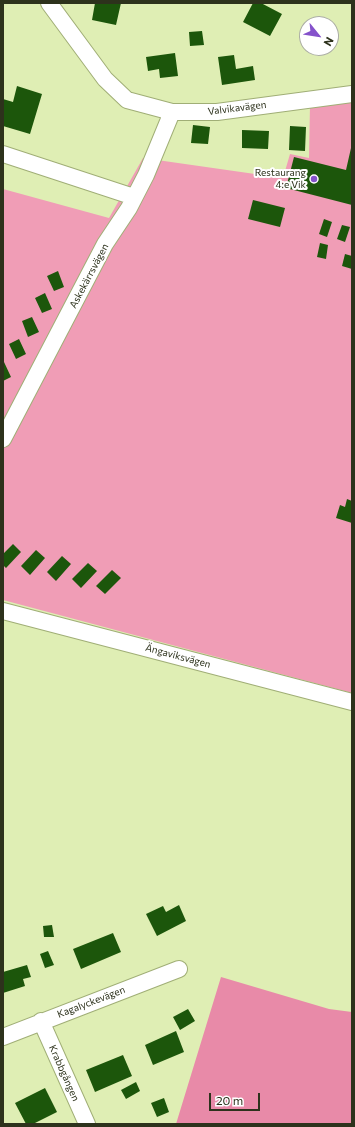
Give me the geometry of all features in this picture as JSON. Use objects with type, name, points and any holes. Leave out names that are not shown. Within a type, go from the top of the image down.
[{"type":"street","name":"Valvikavägen","points":[[49,3],[106,79],[127,100],[172,112],[217,112],[352,94]]},
{"type":"street","name":"Askekärrsvägen","points":[[3,439],[105,244],[146,175],[172,112]]},
{"type":"street","points":[[3,154],[134,197]]},
{"type":"street","name":"Ängaviksvägen","points":[[3,610],[352,702]]},
{"type":"street","name":"Kagalyckevägen","points":[[3,1037],[41,1021],[179,969]]},
{"type":"street","name":"Krabbgången","points":[[41,1021],[87,1124]]},
{"type":"shaded area","points":[[352,100],[352,693],[3,600],[3,189],[109,218],[143,158],[283,178],[290,154],[309,158],[310,105]]},
{"type":"shaded area","points":[[221,977],[329,1009],[352,1012],[352,1124],[176,1124]]},
{"type":"building","points":[[95,3],[121,3],[116,25],[92,20]]},
{"type":"building","points":[[253,3],[261,3],[282,14],[270,36],[243,22]]},
{"type":"building","points":[[202,31],[204,45],[190,46],[189,32]]},
{"type":"building","points":[[175,53],[178,76],[160,78],[159,69],[148,71],[146,57]]},
{"type":"building","points":[[234,55],[236,69],[253,66],[255,80],[222,85],[218,57]]},
{"type":"building","points":[[17,86],[42,94],[30,134],[3,126],[3,99],[13,102]]},
{"type":"building","points":[[193,125],[210,127],[208,144],[191,143]]},
{"type":"building","points":[[290,126],[306,127],[305,151],[289,150]]},
{"type":"building","points":[[242,130],[269,131],[268,149],[242,148]]},
{"type":"building","points":[[351,148],[352,205],[286,188],[294,157],[346,170]]},
{"type":"building","points":[[253,200],[285,208],[280,227],[248,219]]},
{"type":"building","points":[[324,219],[332,222],[327,237],[319,234]]},
{"type":"building","points":[[342,225],[350,227],[345,242],[337,239]]},
{"type":"building","points":[[320,243],[328,245],[326,259],[317,257]]},
{"type":"building","points":[[345,254],[352,256],[352,269],[342,266]]},
{"type":"building","points":[[58,271],[64,287],[54,291],[47,276]]},
{"type":"building","points":[[45,293],[52,309],[42,313],[35,298]]},
{"type":"building","points":[[32,317],[39,332],[28,337],[22,321]]},
{"type":"building","points":[[19,339],[26,354],[16,359],[9,344]]},
{"type":"building","points":[[3,362],[11,377],[3,381]]},
{"type":"building","points":[[347,499],[352,501],[352,523],[336,518],[340,505],[345,507]]},
{"type":"building","points":[[13,544],[21,552],[6,568],[3,565],[3,554]]},
{"type":"building","points":[[36,550],[45,558],[30,575],[21,566]]},
{"type":"building","points":[[62,556],[71,564],[56,581],[47,572]]},
{"type":"building","points":[[88,563],[97,571],[81,588],[72,579]]},
{"type":"building","points":[[112,570],[121,578],[105,594],[96,586]]},
{"type":"building","points":[[179,905],[186,921],[157,936],[146,914],[163,906],[166,912]]},
{"type":"building","points":[[52,925],[54,937],[44,937],[43,926]]},
{"type":"building","points":[[113,933],[121,952],[81,969],[73,949]]},
{"type":"building","points":[[48,951],[54,965],[45,968],[40,954]]},
{"type":"building","points":[[27,965],[31,977],[23,979],[25,986],[3,993],[3,972]]},
{"type":"building","points":[[188,1009],[195,1021],[180,1030],[173,1017]]},
{"type":"building","points":[[176,1031],[184,1052],[153,1065],[145,1045]]},
{"type":"building","points":[[123,1055],[132,1076],[95,1092],[86,1070]]},
{"type":"building","points":[[136,1082],[140,1091],[126,1099],[121,1090]]},
{"type":"building","points":[[45,1088],[57,1112],[33,1124],[26,1124],[15,1103]]},
{"type":"building","points":[[164,1098],[169,1112],[157,1117],[151,1103]]},
{"type":"place","name":"Restaurang 4:e Vik","points":[[314,179]]}]
